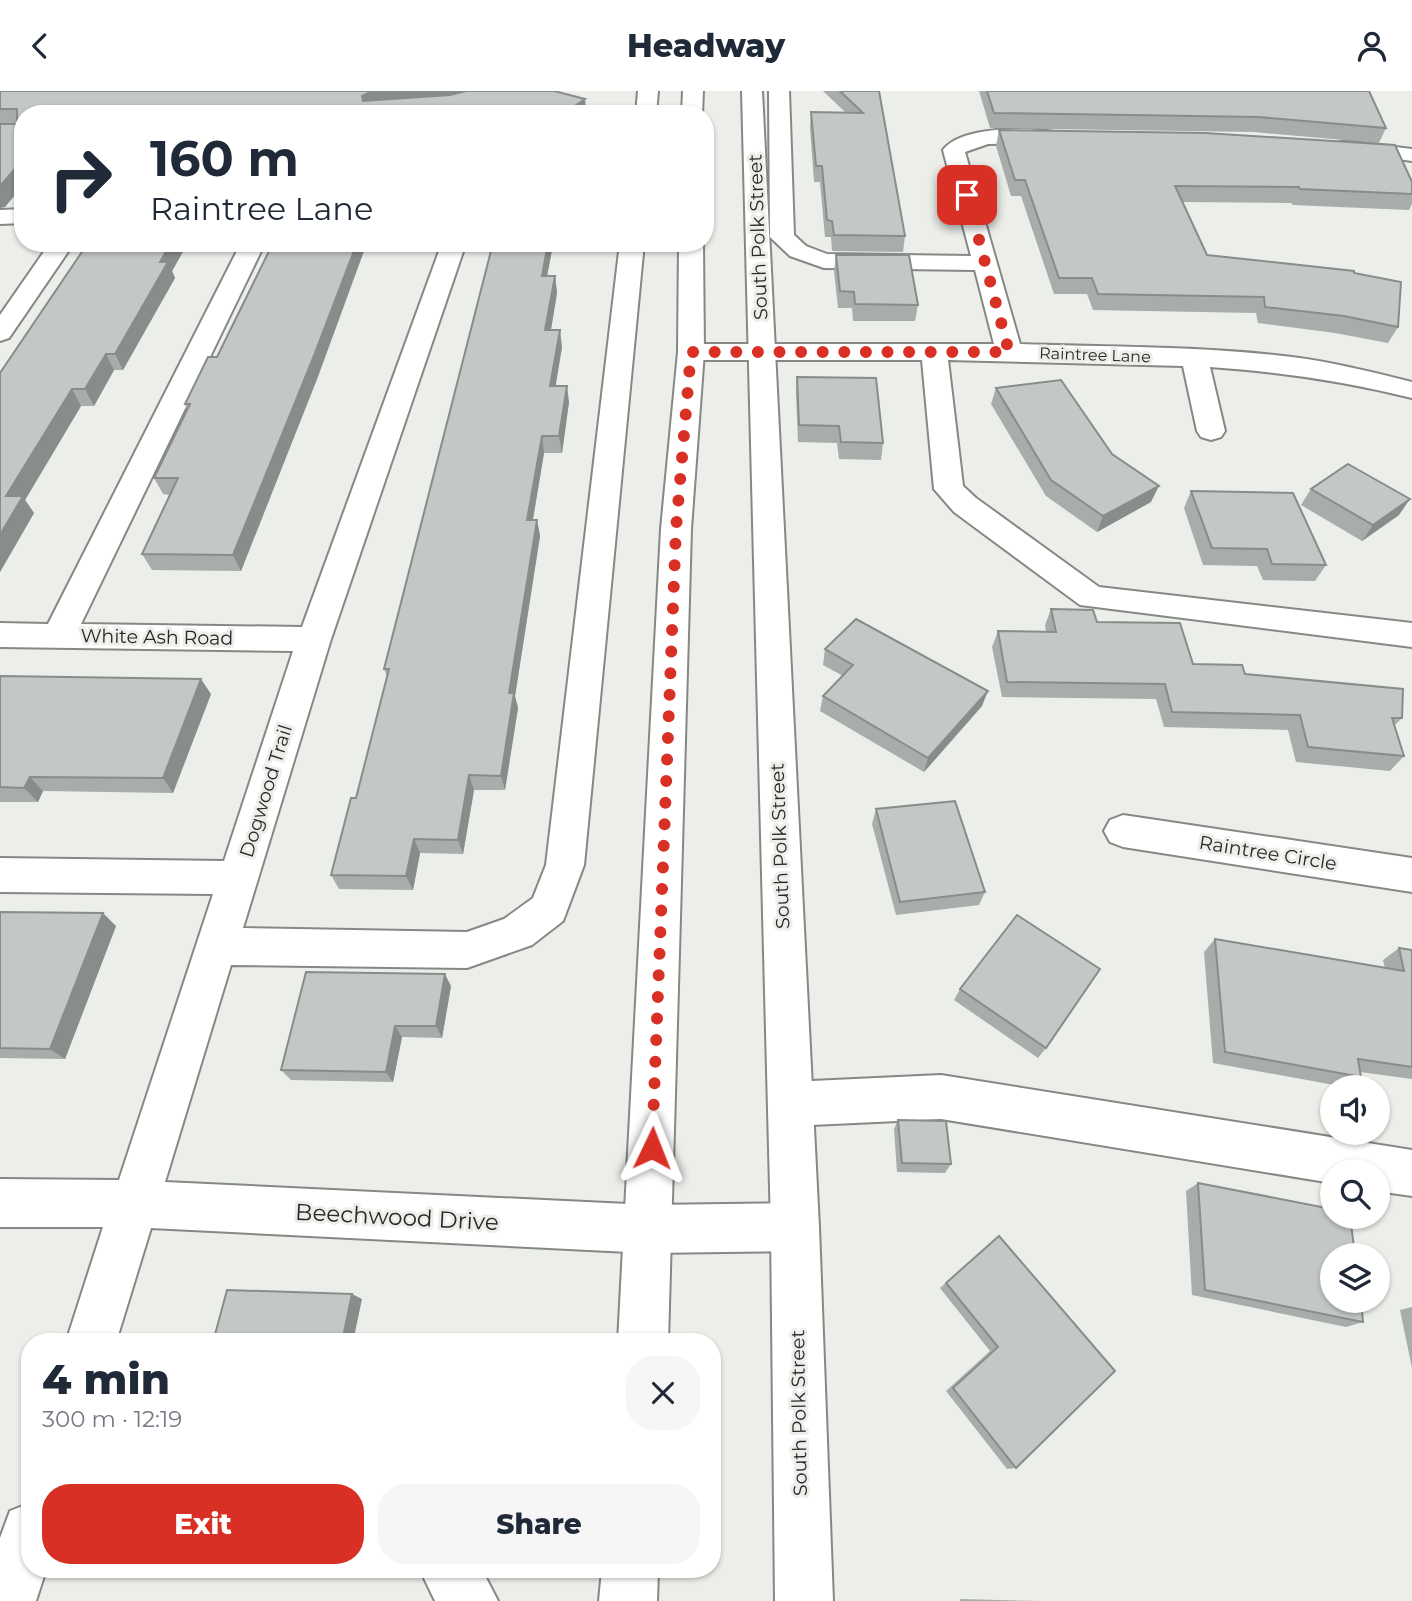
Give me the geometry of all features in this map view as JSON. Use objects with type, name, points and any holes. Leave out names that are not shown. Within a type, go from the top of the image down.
[{"type":"street","name":"South Polk Street","points":[[752,91],[795,1227],[804,1601]]},
{"type":"street","points":[[779,91],[782,237],[798,251],[824,261],[985,263]]},
{"type":"street","points":[[1009,352],[954,150],[964,143],[986,137],[1069,137]]},
{"type":"street","points":[[1324,145],[1412,155]]},
{"type":"street","points":[[0,333],[56,252]]},
{"type":"street","points":[[59,635],[249,252]]},
{"type":"street","name":"Dogwood Trail","points":[[94,1333],[314,639],[451,252]]},
{"type":"street","points":[[218,946],[467,950],[518,932],[549,909],[565,865],[631,252]]},
{"type":"street","points":[[643,1333],[676,529],[691,352],[691,252]]},
{"type":"street","name":"Raintree Lane","points":[[691,352],[1009,352],[1195,358],[1291,365],[1412,390]]},
{"type":"street","points":[[934,352],[949,489],[965,505],[1091,597],[1412,635]]},
{"type":"street","points":[[1195,358],[1212,431]]},
{"type":"street","name":"White Ash Road","points":[[0,635],[314,639]]},
{"type":"street","name":"Raintree Circle","points":[[1123,831],[1412,874]]},
{"type":"street","points":[[0,875],[239,878]]},
{"type":"street","points":[[790,1104],[941,1097],[1412,1173]]},
{"type":"street","name":"Beechwood Drive","points":[[0,1203],[136,1204],[649,1229],[795,1227]]},
{"type":"street","points":[[7,1601],[21,1558]]},
{"type":"street","points":[[453,1578],[469,1601]]},
{"type":"street","points":[[628,1601],[629,1578]]},
{"type":"building","points":[[0,91],[372,91],[362,96],[363,101],[450,95],[466,91],[554,91],[585,99],[576,105],[14,105],[14,109],[0,109]]},
{"type":"building","points":[[840,91],[879,91],[905,236],[834,235],[832,221],[827,220],[822,166],[816,166],[811,112],[863,113]]},
{"type":"building","points":[[987,91],[1369,91],[1386,128],[1259,117],[994,113]]},
{"type":"building","points":[[0,124],[14,124],[14,170],[0,186]]},
{"type":"building","points":[[999,130],[1205,133],[1395,145],[1412,182],[1412,194],[1299,187],[1175,186],[1207,255],[1354,271],[1401,282],[1398,327],[1344,316],[1265,307],[1264,297],[1098,294],[1092,278],[1059,278],[1025,180],[1015,180]]},
{"type":"building","points":[[82,252],[166,252],[160,262],[168,262],[115,354],[106,354],[85,389],[72,389],[6,496],[23,496],[0,535],[0,373]]},
{"type":"building","points":[[269,252],[354,252],[233,555],[142,554],[178,478],[154,478],[190,404],[185,404],[208,357],[217,357]]},
{"type":"building","points":[[491,252],[546,252],[542,276],[555,276],[545,330],[560,330],[550,386],[567,386],[559,436],[542,436],[527,520],[537,520],[509,693],[514,693],[501,776],[469,775],[458,840],[414,839],[406,876],[331,875],[351,798],[356,798],[389,669],[384,669]]},
{"type":"building","points":[[836,255],[909,255],[918,305],[855,304],[854,292],[840,291]]},
{"type":"building","points":[[797,377],[876,378],[883,443],[841,442],[839,426],[799,425]]},
{"type":"building","points":[[1061,380],[1112,454],[1159,486],[1103,516],[1051,480],[996,388]]},
{"type":"building","points":[[1348,464],[1410,499],[1373,525],[1311,489]]},
{"type":"building","points":[[1191,491],[1293,493],[1326,565],[1272,564],[1267,549],[1212,548]]},
{"type":"building","points":[[1051,609],[1093,610],[1097,622],[1180,623],[1193,664],[1242,665],[1245,674],[1403,689],[1402,718],[1392,718],[1404,756],[1308,747],[1300,715],[1172,712],[1165,684],[1007,682],[998,631],[1056,632]]},
{"type":"building","points":[[856,619],[988,691],[928,758],[823,696],[853,665],[825,649]]},
{"type":"building","points":[[0,676],[201,679],[163,778],[30,777],[24,788],[0,787]]},
{"type":"building","points":[[955,801],[985,892],[900,902],[876,809]]},
{"type":"building","points":[[0,912],[103,913],[50,1049],[0,1048]]},
{"type":"building","points":[[1017,915],[1100,969],[1046,1048],[960,989]]},
{"type":"building","points":[[1215,939],[1404,971],[1399,948],[1412,950],[1412,1067],[1358,1059],[1361,1075],[1350,1075],[1225,1052]]},
{"type":"building","points":[[306,972],[445,974],[436,1026],[395,1026],[386,1072],[281,1070]]},
{"type":"building","points":[[898,1120],[946,1121],[951,1164],[902,1163]]},
{"type":"building","points":[[1198,1183],[1320,1207],[1320,1229],[1352,1229],[1353,1243],[1320,1243],[1320,1313],[1362,1313],[1363,1322],[1205,1290]]},
{"type":"building","points":[[999,1236],[1115,1371],[1016,1468],[953,1388],[998,1347],[946,1283]]},
{"type":"building","points":[[227,1290],[352,1294],[344,1333],[215,1333]]},
{"type":"route","points":[[652,1148],[676,529],[691,352],[1009,352],[967,195]]}]
